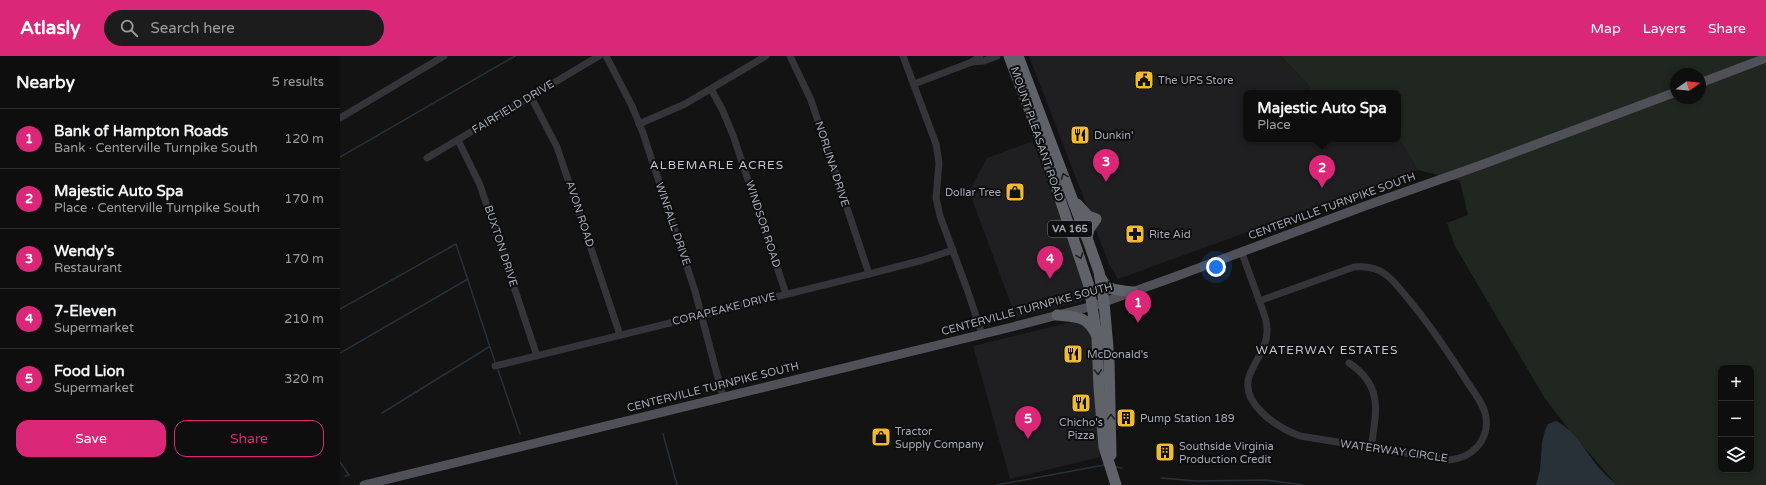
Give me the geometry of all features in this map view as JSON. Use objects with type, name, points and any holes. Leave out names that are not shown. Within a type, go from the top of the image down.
[{"type":"highway","name":"MOUNT PLEASANT ROAD","points":[[1009,56],[1036,128],[1083,266],[1098,304],[1109,359],[1112,470]]},
{"type":"highway","name":"MOUNT PLEASANT ROAD","points":[[1018,56],[1071,194],[1088,216],[1096,219],[1089,229],[1088,238],[1098,272],[1097,338],[1101,427],[1104,447],[1116,485]]},
{"type":"highway","points":[[1058,195],[1071,194]]},
{"type":"highway","points":[[1098,272],[1104,283],[1109,288],[1133,292]]},
{"type":"highway","points":[[1056,315],[1076,317],[1086,320],[1092,326],[1097,338]]},
{"type":"main road","points":[[1706,81],[1766,58]]},
{"type":"main road","name":"CENTERVILLE TURNPIKE SOUTH","points":[[364,485],[982,334],[1098,304],[1481,165],[1670,94]]},
{"type":"street","points":[[340,118],[444,56]]},
{"type":"street","name":"FAIRFIELD DRIVE","points":[[427,158],[599,56]]},
{"type":"street","name":"WINFALL DRIVE","points":[[606,56],[622,86],[639,124],[702,315],[723,397]]},
{"type":"street","points":[[639,124],[685,104],[766,56]]},
{"type":"street","name":"NORLINA DRIVE","points":[[790,56],[811,100],[869,274]]},
{"type":"street","points":[[903,56],[936,144],[939,163],[936,188],[938,207],[968,289],[982,334]]},
{"type":"street","points":[[972,62],[980,56]]},
{"type":"street","points":[[914,84],[972,62],[984,61],[997,56]]},
{"type":"street","name":"WINDSOR ROAD","points":[[711,89],[722,108],[733,135],[786,294]]},
{"type":"street","name":"AVON ROAD","points":[[531,97],[557,147],[620,335]]},
{"type":"street","name":"BUXTON DRIVE","points":[[458,140],[480,185],[537,356]]},
{"type":"street","name":"CORAPEAKE DRIVE","points":[[495,366],[913,263],[953,250]]},
{"type":"street","name":"WATERWAY CIRCLE","points":[[1241,251],[1259,301],[1266,320],[1267,337],[1264,348],[1250,374],[1248,384],[1250,395],[1257,406],[1275,424],[1300,436],[1449,460],[1460,459],[1470,454],[1482,440],[1486,424],[1482,408],[1432,328],[1390,277],[1380,270],[1368,267],[1345,270],[1259,301]]},
{"type":"street","points":[[1349,363],[1366,378],[1375,393],[1376,412],[1371,448]]},
{"type":"shaded area","points":[[1029,56],[1281,56],[1309,86],[1311,90],[1243,90],[1243,142],[1401,142],[1418,170],[1118,279],[1109,264]]},
{"type":"shaded area","points":[[1281,56],[1766,56],[1766,485],[1617,485],[1569,430],[1544,397],[1455,246],[1447,223],[1468,215],[1460,181],[1418,170],[1401,142],[1401,90],[1311,90],[1309,86]]},
{"type":"shaded area","points":[[1033,141],[1085,285],[1086,294],[1084,299],[1079,302],[1016,318],[969,191],[987,158]]},
{"type":"shaded area","points":[[1080,320],[1092,332],[1100,457],[1010,479],[973,346]]},
{"type":"shaded area","points":[[1556,421],[1570,431],[1597,466],[1617,485],[1536,485],[1540,470],[1542,443],[1545,430],[1548,424]]},
{"type":"waterway","points":[[340,157],[515,56]]},
{"type":"waterway","points":[[340,309],[456,244],[495,362]]},
{"type":"waterway","points":[[340,353],[468,279]]},
{"type":"waterway","points":[[382,413],[489,347]]},
{"type":"waterway","points":[[498,370],[520,434]]},
{"type":"waterway","points":[[663,434],[677,485]]},
{"type":"waterway","points":[[340,462],[349,475],[345,476]]},
{"type":"waterway","points":[[997,485],[1104,465]]},
{"type":"waterway","points":[[1116,467],[1122,468]]},
{"type":"waterway","points":[[1161,478],[1197,481],[1266,480],[1303,485]]},
{"type":"place","name":"The UPS Store","points":[[1144,80]]},
{"type":"place","name":"Dunkin'","points":[[1080,135]]},
{"type":"place","name":"Wendy's","points":[[1106,182]]},
{"type":"place","name":"Majestic Auto Spa","points":[[1322,188]]},
{"type":"place","name":"Dollar Tree","points":[[1015,192]]},
{"type":"place","name":"Rite Aid","points":[[1135,234]]},
{"type":"place","name":"7-Eleven","points":[[1050,279]]},
{"type":"place","name":"Bank of Hampton Roads","points":[[1138,323]]},
{"type":"place","name":"McDonald's","points":[[1073,354]]},
{"type":"place","name":"Chicho's Pizza","points":[[1081,403]]},
{"type":"place","name":"Pump Station 189","points":[[1126,418]]},
{"type":"place","name":"Tractor Supply Company","points":[[881,437]]},
{"type":"place","name":"Food Lion","points":[[1028,439]]},
{"type":"place","name":"Southside Virginia Production Credit","points":[[1165,452]]},
{"type":"district","name":"ALBEMARLE ACRES","points":[[717,165]]},
{"type":"district","name":"WATERWAY ESTATES","points":[[1327,350]]}]
